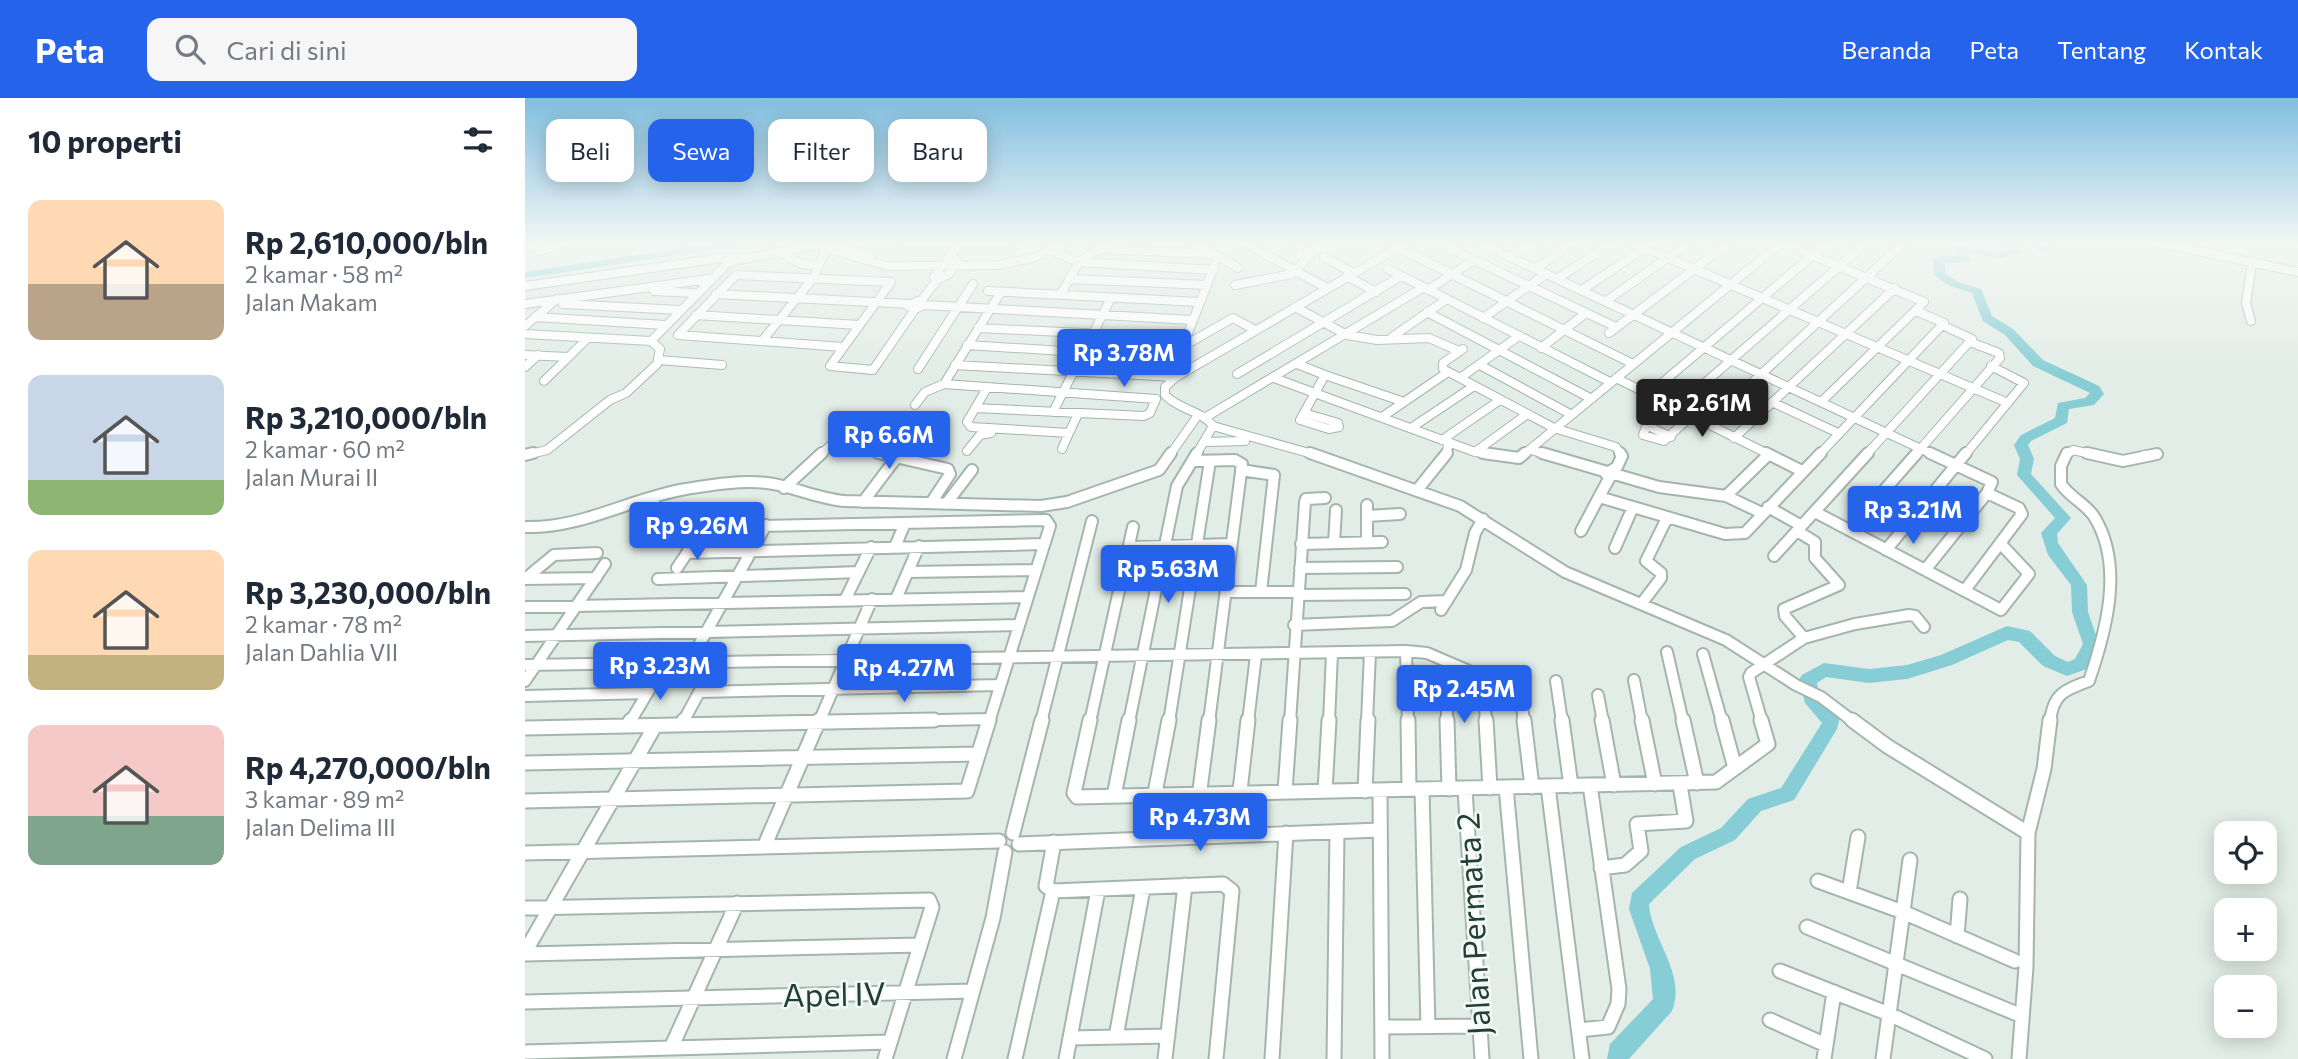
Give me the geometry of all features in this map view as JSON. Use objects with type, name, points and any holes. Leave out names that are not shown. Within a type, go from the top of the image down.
[{"type":"street","points":[[601,293],[603,288]]},
{"type":"street","points":[[525,304],[638,288]]},
{"type":"street","points":[[651,341],[700,288]]},
{"type":"street","points":[[722,288],[678,336],[843,347]]},
{"type":"street","points":[[762,341],[806,288]]},
{"type":"street","points":[[887,288],[843,347],[831,368],[873,370],[931,288]]},
{"type":"street","points":[[918,369],[970,288]]},
{"type":"street","points":[[1061,294],[1065,288]]},
{"type":"street","points":[[1132,298],[1137,288]]},
{"type":"street","points":[[1206,288],[1180,348],[1173,376],[1165,387],[1165,395],[1174,405],[1206,419],[1419,489],[1483,519],[1565,572],[1726,640],[1796,685],[1821,697],[1887,746],[2028,833]]},
{"type":"street","points":[[955,365],[1173,376],[1327,288]]},
{"type":"street","points":[[1370,288],[1376,292]]},
{"type":"street","points":[[1237,374],[1382,288]]},
{"type":"street","points":[[525,527],[560,526],[603,510],[685,489],[743,483],[784,488],[823,499],[863,502],[1056,505],[1152,474],[1165,465],[1206,419],[1426,288],[1610,383],[1650,394],[1803,471]]},
{"type":"street","points":[[1479,288],[1633,363]]},
{"type":"street","points":[[1483,318],[1527,288]]},
{"type":"street","points":[[1534,288],[1586,313],[1613,330],[1671,288]]},
{"type":"street","points":[[1577,288],[1992,482],[1987,493],[1924,570]]},
{"type":"street","points":[[1606,301],[1625,288]]},
{"type":"street","points":[[1275,378],[1475,452],[1512,460],[1531,450],[1570,414],[1726,288]]},
{"type":"street","points":[[1740,288],[2008,403]]},
{"type":"street","points":[[1650,394],[1773,288]]},
{"type":"street","points":[[1676,408],[1814,288]]},
{"type":"street","points":[[1707,424],[1856,288]]},
{"type":"street","points":[[1734,438],[1848,335],[1895,288],[1922,300],[1923,304],[1822,401]]},
{"type":"street","points":[[2248,288],[2246,303],[2251,321]]},
{"type":"street","points":[[626,290],[695,293]]},
{"type":"street","points":[[988,291],[1199,302]]},
{"type":"street","points":[[944,384],[1001,292]]},
{"type":"street","points":[[716,294],[1193,320]]},
{"type":"street","points":[[1053,412],[1111,298]]},
{"type":"street","points":[[1387,340],[1447,299]]},
{"type":"street","points":[[529,322],[555,301],[680,310]]},
{"type":"street","points":[[1294,307],[1347,335],[1387,340],[1429,338],[1461,350],[1443,363],[1443,369],[1525,415],[1554,428],[1616,447],[1622,456],[1617,467],[1608,475],[1581,531]]},
{"type":"street","points":[[1774,556],[1970,342],[1971,336],[1916,311]]},
{"type":"street","points":[[1427,312],[1590,398]]},
{"type":"street","points":[[1541,348],[1586,313]]},
{"type":"street","points":[[696,315],[859,325]]},
{"type":"street","points":[[1180,348],[1233,318],[1255,330]]},
{"type":"street","points":[[529,322],[665,325]]},
{"type":"street","points":[[1599,497],[1734,535],[1745,533],[1942,324]]},
{"type":"street","points":[[978,328],[1184,338]]},
{"type":"street","points":[[525,334],[651,341],[660,349],[659,360],[651,371],[626,393],[610,400],[547,450],[525,455]]},
{"type":"street","points":[[1460,378],[1519,337]]},
{"type":"street","points":[[544,381],[588,338]]},
{"type":"street","points":[[1849,530],[2001,355],[1970,342]]},
{"type":"street","points":[[968,345],[1177,358]]},
{"type":"street","points":[[525,355],[568,357]]},
{"type":"street","points":[[525,368],[538,355]]},
{"type":"street","points":[[659,360],[722,365]]},
{"type":"street","points":[[1297,364],[1404,402]]},
{"type":"street","points":[[1480,365],[1570,414]]},
{"type":"street","points":[[1886,550],[2024,382],[1991,366]]},
{"type":"street","points":[[1382,417],[1448,372]]},
{"type":"street","points":[[1304,413],[1325,375]]},
{"type":"street","points":[[1610,383],[1638,389]]},
{"type":"street","points":[[915,405],[925,391],[944,384],[1153,397],[1156,400],[1150,413],[1144,416],[975,408]]},
{"type":"street","points":[[1411,428],[1474,386]]},
{"type":"street","points":[[987,388],[967,425],[999,430],[1069,433]]},
{"type":"street","points":[[1446,441],[1500,400]]},
{"type":"street","points":[[1772,402],[1838,433]]},
{"type":"street","points":[[1062,449],[1078,414]]},
{"type":"street","points":[[1651,414],[1646,425],[1671,437],[1691,416]]},
{"type":"street","points":[[1475,452],[1525,415]]},
{"type":"street","points":[[1114,796],[1177,486],[1205,442],[1206,419]]},
{"type":"street","points":[[784,488],[853,424]]},
{"type":"street","points":[[967,452],[980,435],[999,430]]},
{"type":"street","points":[[1205,442],[1245,441]]},
{"type":"street","points":[[1419,489],[1447,454],[1446,441]]},
{"type":"street","points":[[834,443],[950,471],[931,503]]},
{"type":"street","points":[[1531,450],[1608,475],[1659,487],[1726,496],[1765,510],[1799,528],[1815,542],[1815,558],[1839,585],[1784,609],[1785,616],[1804,638]]},
{"type":"street","points":[[2019,1059],[2028,926],[2028,833],[2044,769],[2052,704],[2067,689],[2089,681],[2101,650],[2107,602],[2109,555],[2092,513],[2067,495],[2062,486],[2062,463],[2067,452],[2073,450],[2123,461],[2141,455],[2157,454]]},
{"type":"street","points":[[1726,496],[1754,472],[1768,455]]},
{"type":"street","points":[[863,502],[897,457]]},
{"type":"street","points":[[1165,465],[1235,460],[1242,464],[1194,836]]},
{"type":"street","points":[[1155,793],[1181,656],[1210,461]]},
{"type":"street","points":[[946,504],[972,470]]},
{"type":"street","points":[[1241,470],[1274,475],[1261,592]]},
{"type":"street","points":[[1965,590],[2022,512],[1987,493]]},
{"type":"street","points":[[640,524],[656,497]]},
{"type":"street","points":[[1286,791],[1294,625],[1306,500],[1325,498]]},
{"type":"street","points":[[1615,548],[1633,507]]},
{"type":"street","points":[[1334,542],[1336,510]]},
{"type":"street","points":[[1367,542],[1367,510],[1400,514]]},
{"type":"street","points":[[1815,512],[2001,610],[2029,574],[2000,543]]},
{"type":"street","points":[[1642,603],[1661,578],[1661,573],[1646,561],[1667,518]]},
{"type":"street","points":[[1294,625],[1392,621],[1424,601],[1444,606],[1468,564],[1472,554],[1471,540],[1483,519]]},
{"type":"street","points":[[1016,838],[1092,522]]},
{"type":"street","points":[[895,547],[905,523]]},
{"type":"street","points":[[525,801],[964,792],[969,789],[1049,523],[767,525],[702,529],[677,568]]},
{"type":"street","points":[[690,661],[767,525]]},
{"type":"street","points":[[1133,527],[1074,793],[1077,797],[1240,791],[1325,792],[1680,785],[1719,781],[1768,744],[1749,677],[1764,665],[1804,638],[1901,615],[1915,616],[1924,627]]},
{"type":"street","points":[[1301,544],[1382,542]]},
{"type":"street","points":[[687,552],[1044,544]]},
{"type":"street","points":[[1129,547],[1231,544]]},
{"type":"street","points":[[845,600],[871,547]]},
{"type":"street","points":[[896,599],[919,547]]},
{"type":"street","points":[[525,579],[554,555],[597,553]]},
{"type":"street","points":[[525,681],[531,664],[558,635],[605,564]]},
{"type":"street","points":[[1300,568],[1397,567]]},
{"type":"street","points":[[908,572],[1034,570]]},
{"type":"street","points":[[658,579],[859,572]]},
{"type":"street","points":[[525,579],[596,578]]},
{"type":"street","points":[[1226,592],[1405,594]]},
{"type":"street","points":[[525,607],[1026,597]]},
{"type":"street","points":[[764,846],[872,599]]},
{"type":"street","points":[[525,636],[1018,625]]},
{"type":"street","points":[[531,664],[1406,651],[1427,653],[1483,677],[1519,683],[1532,787]]},
{"type":"street","points":[[1406,651],[1428,1027]]},
{"type":"street","points":[[1365,790],[1370,652]]},
{"type":"street","points":[[1667,652],[1696,783]]},
{"type":"street","points":[[1325,792],[1332,653]]},
{"type":"street","points":[[1240,791],[1256,654]]},
{"type":"street","points":[[1703,654],[1735,768]]},
{"type":"street","points":[[681,725],[716,661]]},
{"type":"street","points":[[627,726],[666,662]]},
{"type":"street","points":[[1446,662],[1449,789]]},
{"type":"street","points":[[1483,677],[1490,788]]},
{"type":"street","points":[[1634,680],[1655,784]]},
{"type":"street","points":[[1556,681],[1571,786]]},
{"type":"street","points":[[699,692],[999,685]]},
{"type":"street","points":[[525,696],[647,693]]},
{"type":"street","points":[[1598,695],[1614,785]]},
{"type":"street","points":[[525,728],[989,719]]},
{"type":"street","points":[[525,953],[655,726]]},
{"type":"street","points":[[525,763],[978,754]]},
{"type":"street","points":[[1579,1030],[1608,1027],[1618,1004],[1619,989],[1590,785]]},
{"type":"street","points":[[1601,869],[1625,864],[1641,851],[1637,824],[1686,821],[1680,785]]},
{"type":"street","points":[[1548,786],[1582,1059]]},
{"type":"street","points":[[1506,787],[1531,1059]]},
{"type":"street","name":"Jalan Permata 2","points":[[1465,789],[1482,1059]]},
{"type":"street","points":[[1380,790],[1382,1059]]},
{"type":"street","points":[[525,853],[764,846],[1002,847],[1016,838],[1054,842],[1380,830]]},
{"type":"street","points":[[1334,1059],[1337,832]]},
{"type":"street","points":[[1272,1059],[1286,833]]},
{"type":"street","points":[[1849,892],[1859,837]]},
{"type":"street","points":[[1054,842],[1045,879],[1046,886],[1053,891],[1223,884],[1232,891],[1216,1059]]},
{"type":"street","points":[[954,1059],[993,918],[1002,847]]},
{"type":"street","points":[[1883,1059],[1910,860]]},
{"type":"street","points":[[1818,881],[1903,912],[2015,961]]},
{"type":"street","points":[[1165,1059],[1185,886]]},
{"type":"street","points":[[1117,1037],[1143,888]]},
{"type":"street","points":[[1066,1059],[1098,890]]},
{"type":"street","points":[[1015,1059],[1053,891]]},
{"type":"street","points":[[1957,936],[1960,899]]},
{"type":"street","points":[[525,908],[929,900],[932,907],[885,1059]]},
{"type":"street","points":[[671,1048],[737,903]]},
{"type":"street","points":[[1807,927],[2022,1016]]},
{"type":"street","points":[[525,953],[919,945]]},
{"type":"street","points":[[1780,971],[1889,1014],[1985,1059]]},
{"type":"street","name":"Apel IV","points":[[525,1002],[973,992]]},
{"type":"street","points":[[1770,1020],[1825,1052],[1834,992]]},
{"type":"street","points":[[1383,1027],[1480,1026]]},
{"type":"street","points":[[1070,1038],[1168,1036]]},
{"type":"street","points":[[525,1052],[637,1054],[671,1048],[702,1053],[890,1042]]},
{"type":"waterway","points":[[1618,1059],[1618,1052],[1664,1003],[1661,969],[1639,909],[1639,900],[1688,853],[1728,834],[1755,805],[1787,794],[1831,724],[1831,717],[1811,698],[1808,680],[1824,670],[1869,676],[1907,672],[1946,660],[2007,633],[2024,636],[2049,661],[2067,669],[2081,664],[2091,644],[2080,612],[2079,585],[2051,543],[2049,533],[2064,518],[2024,475],[2027,459],[2021,445],[2026,438],[2062,420],[2063,406],[2089,402],[2097,394],[2094,389],[2038,363],[2009,332],[1987,318],[1977,291],[1967,288]]}]
